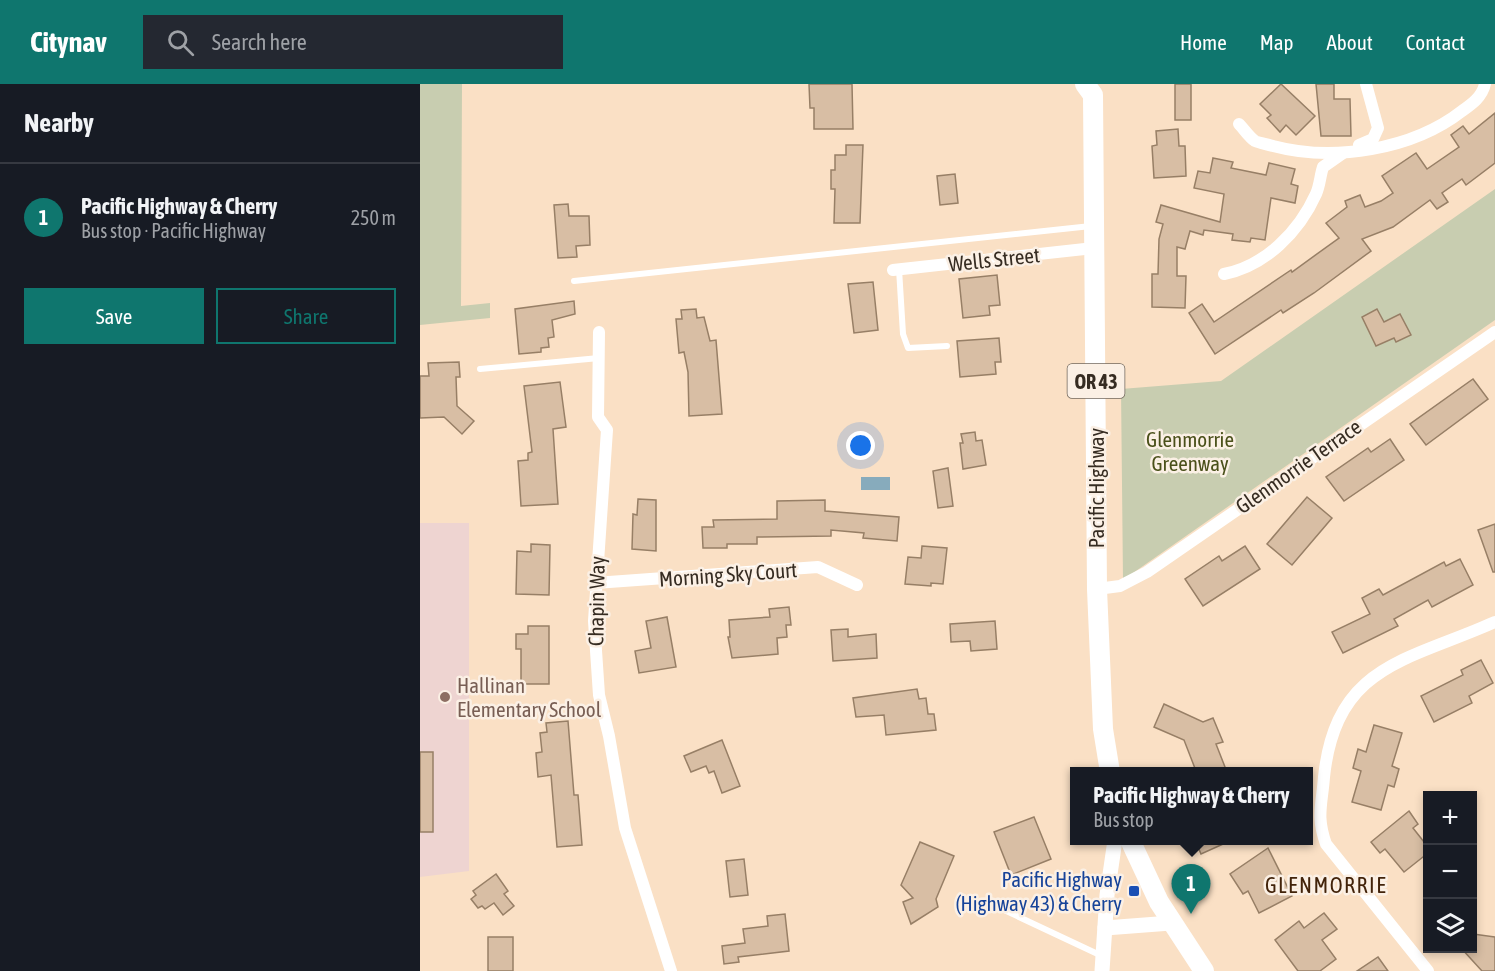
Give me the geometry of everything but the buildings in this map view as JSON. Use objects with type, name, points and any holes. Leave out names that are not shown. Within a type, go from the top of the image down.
[{"type":"main road","name":"Pacific Highway","points":[[1093,88],[1097,589],[1103,729],[1109,767]]},
{"type":"main road","points":[[1132,845],[1171,923],[1204,971]]},
{"type":"street","points":[[1224,274],[1244,270],[1257,263],[1283,241],[1317,192],[1323,167],[1377,134],[1377,122],[1366,84]]},
{"type":"street","points":[[1239,123],[1255,141],[1291,150],[1345,152],[1383,146],[1428,131],[1450,120],[1474,102],[1483,91],[1485,84]]},
{"type":"street","name":"Wells Street","points":[[896,270],[1094,248]]},
{"type":"street","name":"Chapin Way","points":[[599,332],[598,417],[607,430],[595,583],[594,649],[599,695],[609,736],[625,828],[671,971]]},
{"type":"street","name":"Glenmorrie Terrace","points":[[1097,589],[1120,586],[1146,572],[1495,332]]},
{"type":"street","name":"Morning Sky Court","points":[[595,583],[818,567],[857,585]]},
{"type":"street","points":[[1428,971],[1326,844],[1319,824],[1326,757],[1331,734],[1341,713],[1367,681],[1388,666],[1495,622]]},
{"type":"street","points":[[1103,964],[1114,845]]},
{"type":"street","points":[[1105,928],[1171,923]]},
{"type":"lane","points":[[574,281],[1094,226]]},
{"type":"lane","points":[[896,270],[903,334],[908,348],[947,346]]},
{"type":"lane","points":[[480,369],[598,358]]},
{"type":"lane","points":[[984,902],[1103,964]]},
{"type":"shaded area","name":"Hallinan Elementary School","points":[[420,523],[469,523],[469,871],[420,877]]},
{"type":"green space","points":[[420,84],[462,84],[461,306],[490,303],[490,318],[420,325]]},
{"type":"green space","name":"Glenmorrie Greenway","points":[[1495,189],[1495,320],[1123,580],[1121,389],[1221,381]]},
{"type":"water","points":[[861,477],[890,477],[890,490],[861,490]]},
{"type":"place","name":"Hallinan Elementary School","points":[[445,697]]},
{"type":"place","name":"Pacific Highway (Highway 43) & Cherry","points":[[1134,891]]},
{"type":"place","name":"Pacific Highway & Cherry","points":[[1191,914]]},
{"type":"district","name":"GLENMORRIE","points":[[1326,885]]}]
